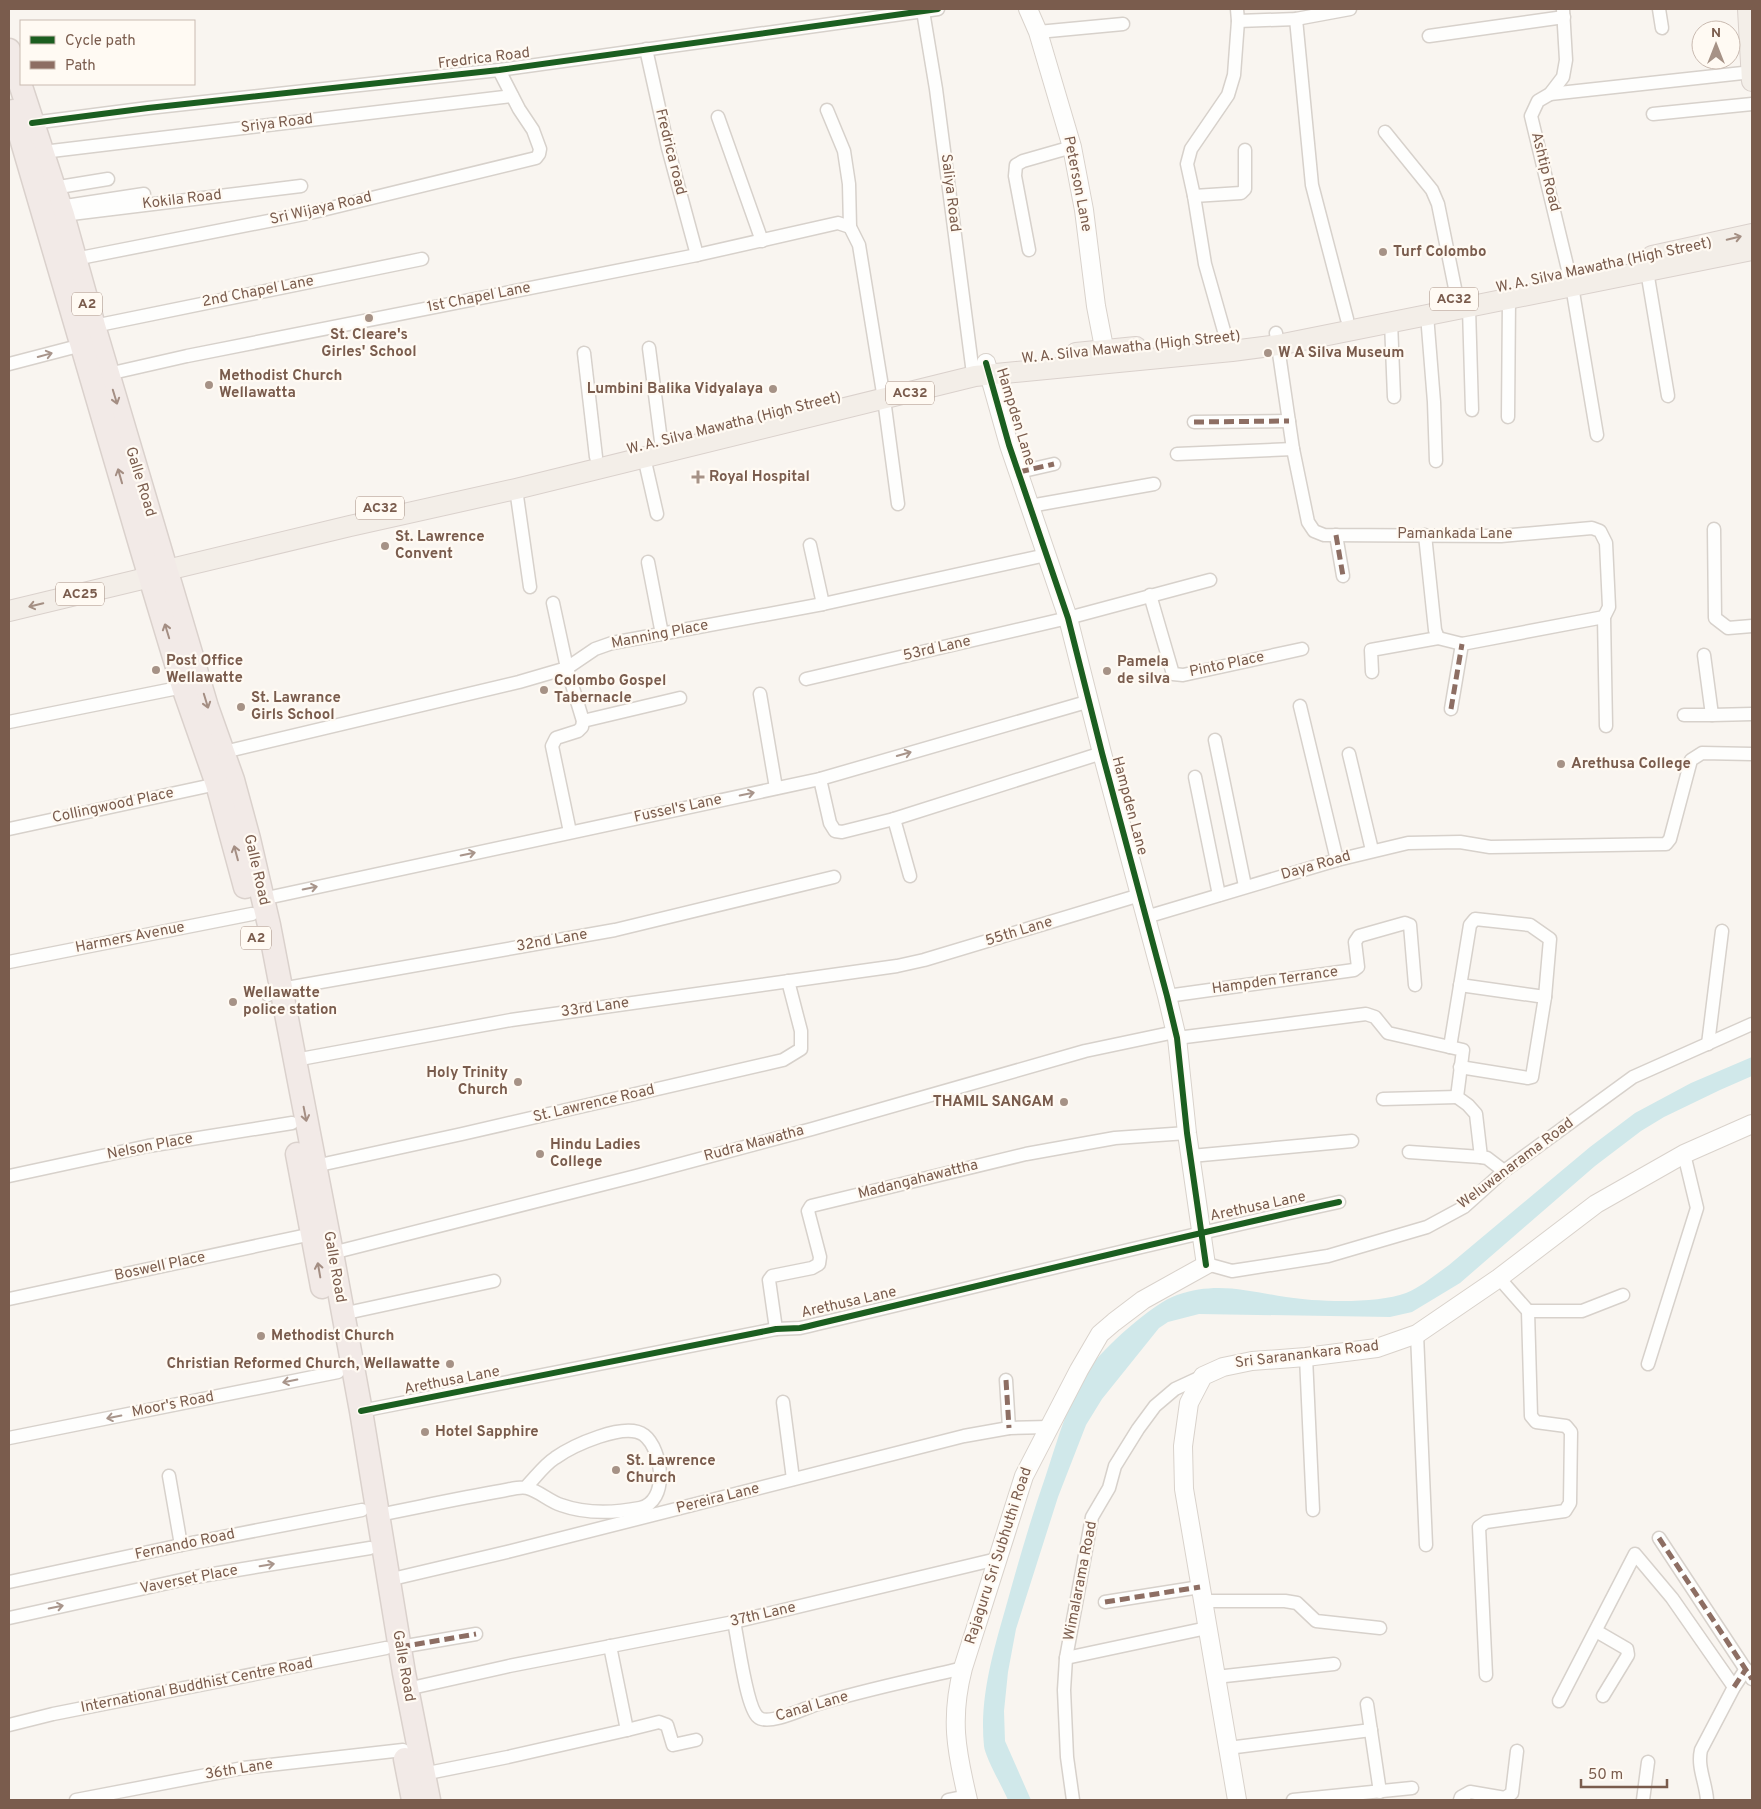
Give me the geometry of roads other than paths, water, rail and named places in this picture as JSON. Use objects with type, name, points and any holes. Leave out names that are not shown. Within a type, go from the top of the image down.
[{"type":"highway","name":"Galle Road","points":[[9,50],[19,126],[43,152],[75,259],[108,374],[157,567],[183,687],[218,784],[257,907],[269,925],[275,992],[292,1123],[312,1234],[338,1372],[363,1471],[370,1512],[388,1580],[403,1750],[412,1800]]},
{"type":"highway","name":"Galle Road","points":[[9,98],[19,126],[82,345],[157,567],[224,752],[244,820],[257,907]]},
{"type":"highway","name":"Galle Road","points":[[275,992],[295,1060],[332,1253],[361,1412],[363,1471]]},
{"type":"highway","name":"Galle Road","points":[[370,1512],[370,1548],[393,1648],[407,1689],[429,1800]]},
{"type":"main road","points":[[1748,9],[1752,80]]},
{"type":"main road","name":"W. A. Silva Mawatha (High Street)","points":[[157,567],[596,457],[663,447],[980,369],[1229,345],[1427,316],[1463,303],[1571,280],[1752,234]]},
{"type":"main road","name":"W. A. Silva Mawatha (High Street)","points":[[1277,339],[1347,319],[1463,303],[1509,299],[1571,280],[1647,271],[1752,250]]},
{"type":"main road","name":"W. A. Silva Mawatha (High Street)","points":[[157,567],[516,489],[644,457],[663,447]]},
{"type":"main road","name":"AC25","points":[[9,612],[138,580],[157,567]]},
{"type":"street","name":"Fredrica Road","points":[[19,126],[148,108],[499,70],[938,9]]},
{"type":"street","name":"Peterson Lane","points":[[1028,9],[1038,32],[1072,147],[1084,210],[1096,306],[1106,357]]},
{"type":"street","points":[[1229,345],[1205,264],[1187,164],[1191,149],[1228,95],[1234,76],[1237,15],[1296,19],[1350,9]]},
{"type":"street","points":[[1660,9],[1662,28]]},
{"type":"street","name":"Saliya Road","points":[[923,10],[980,369]]},
{"type":"street","points":[[1428,36],[1563,13]]},
{"type":"street","name":"Ashtip Road","points":[[1563,13],[1566,60],[1563,77],[1550,94],[1538,101],[1531,116],[1571,280],[1597,435]]},
{"type":"street","points":[[1296,19],[1312,185],[1347,319]]},
{"type":"street","points":[[1038,32],[1123,24]]},
{"type":"street","name":"Fredrica road","points":[[646,49],[668,148],[697,255]]},
{"type":"street","points":[[499,70],[512,96]]},
{"type":"street","points":[[1550,94],[1752,72]]},
{"type":"street","name":"Sri Wijaya Road","points":[[75,259],[314,212],[536,158],[540,149],[533,130],[512,96]]},
{"type":"street","name":"Sriya Road","points":[[43,152],[512,96]]},
{"type":"street","points":[[1653,114],[1752,104]]},
{"type":"street","points":[[827,110],[844,151],[849,184],[850,227],[859,245],[883,394],[898,504]]},
{"type":"street","points":[[718,117],[762,241]]},
{"type":"street","points":[[1385,132],[1432,190],[1438,204],[1463,303],[1472,410]]},
{"type":"street","points":[[1029,250],[1015,176],[1016,166],[1022,161],[1072,147]]},
{"type":"street","points":[[1194,196],[1241,192],[1245,189],[1245,150]]},
{"type":"street","points":[[58,203],[108,180]]},
{"type":"street","name":"Kokila Road","points":[[58,203],[301,186]]},
{"type":"street","points":[[58,203],[144,194]]},
{"type":"street","name":"1st Chapel Lane","points":[[108,374],[197,354],[697,255],[838,223],[850,227]]},
{"type":"street","name":"2nd Chapel Lane","points":[[94,326],[422,259]]},
{"type":"street","points":[[1647,271],[1668,396]]},
{"type":"street","points":[[1508,417],[1509,299]]},
{"type":"street","points":[[1427,316],[1434,402],[1436,461]]},
{"type":"street","points":[[1392,322],[1394,397]]},
{"type":"street","name":"Pamankada Lane","points":[[1277,339],[1293,449],[1308,522],[1314,531],[1324,535],[1501,536],[1592,528],[1600,531],[1606,544],[1609,598],[1609,608],[1604,617],[1606,726]]},
{"type":"street","points":[[9,364],[82,345]]},
{"type":"street","points":[[649,348],[663,447]]},
{"type":"street","points":[[584,353],[596,457]]},
{"type":"street","name":"Hampden Lane","points":[[980,369],[1018,472],[1068,618],[1167,996],[1176,1035],[1187,1133],[1206,1266]]},
{"type":"street","points":[[1194,422],[1289,420]]},
{"type":"street","points":[[1177,454],[1293,449]]},
{"type":"street","points":[[644,457],[657,514]]},
{"type":"street","points":[[1018,472],[1054,464]]},
{"type":"street","points":[[1030,506],[1154,484]]},
{"type":"street","points":[[516,489],[530,587]]},
{"type":"street","points":[[1714,529],[1715,618],[1728,628],[1752,626]]},
{"type":"street","points":[[1336,535],[1343,576]]},
{"type":"street","points":[[1425,535],[1435,630],[1438,638]]},
{"type":"street","points":[[810,545],[823,604]]},
{"type":"street","name":"Manning Place","points":[[224,752],[519,682],[568,668],[595,649],[612,643],[823,604],[1046,555]]},
{"type":"street","points":[[648,562],[662,634]]},
{"type":"street","points":[[1068,618],[1210,580]]},
{"type":"street","name":"Pinto Place","points":[[1150,595],[1173,674],[1183,675],[1302,649]]},
{"type":"street","points":[[553,603],[583,721],[582,727],[578,731],[556,738],[552,746],[570,832]]},
{"type":"street","points":[[1372,672],[1371,650],[1438,638],[1462,644],[1604,617]]},
{"type":"street","name":"53rd Lane","points":[[806,679],[1068,618]]},
{"type":"street","points":[[1451,709],[1462,644]]},
{"type":"street","points":[[1704,655],[1712,715]]},
{"type":"street","points":[[9,722],[183,687]]},
{"type":"street","points":[[760,694],[776,788]]},
{"type":"street","points":[[583,721],[680,698]]},
{"type":"street","name":"Fussel's Lane","points":[[257,907],[570,832],[820,779],[1090,701]]},
{"type":"street","points":[[1300,706],[1337,860]]},
{"type":"street","points":[[1684,715],[1752,714]]},
{"type":"street","points":[[1215,740],[1245,886]]},
{"type":"street","points":[[820,779],[830,823],[835,831],[842,832],[894,819],[1102,753]]},
{"type":"street","name":"Daya Road","points":[[1146,917],[1245,886],[1372,850],[1408,843],[1460,842],[1490,847],[1666,844],[1670,839],[1691,760],[1702,753],[1752,754]]},
{"type":"street","points":[[1349,754],[1372,850]]},
{"type":"street","points":[[1195,777],[1219,895]]},
{"type":"street","name":"Collingwood Place","points":[[9,829],[218,784]]},
{"type":"street","points":[[894,819],[910,876]]},
{"type":"street","name":"32nd Lane","points":[[275,992],[615,930],[834,877]]},
{"type":"street","name":"55th Lane","points":[[897,966],[924,960],[1140,895]]},
{"type":"street","name":"Harmers Avenue","points":[[9,962],[257,907]]},
{"type":"street","points":[[1456,1097],[1460,1067],[1463,1050],[1450,1047],[1470,924],[1476,919],[1530,925],[1550,939],[1545,996],[1532,1077],[1528,1078],[1460,1067]]},
{"type":"street","name":"Hampden Terrance","points":[[1167,996],[1354,970],[1358,967],[1356,942],[1359,936],[1405,923],[1410,925],[1414,985]]},
{"type":"street","points":[[1708,1044],[1722,931]]},
{"type":"street","name":"33rd Lane","points":[[295,1060],[511,1020],[897,966]]},
{"type":"street","name":"St. Lawrence Road","points":[[315,1166],[783,1060],[801,1049],[801,1031],[788,981]]},
{"type":"street","points":[[1460,985],[1545,996]]},
{"type":"street","name":"Rudra Mawatha","points":[[332,1253],[812,1129],[1085,1051],[1176,1035],[1366,1014],[1375,1017],[1388,1033],[1450,1047]]},
{"type":"street","name":"Weluwanarama Road","points":[[1206,1266],[1214,1266],[1232,1271],[1328,1256],[1427,1227],[1464,1207],[1504,1171],[1633,1077],[1752,1024]]},
{"type":"street","points":[[1384,1099],[1456,1097],[1468,1105],[1476,1114],[1481,1157]]},
{"type":"street","name":"Nelson Place","points":[[9,1176],[148,1146],[292,1123]]},
{"type":"street","name":"Sri Saranankara Road","points":[[1204,1376],[1223,1367],[1252,1360],[1306,1357],[1377,1348],[1417,1334],[1499,1278],[1596,1204],[1684,1154],[1752,1124]]},
{"type":"street","name":"Madangahawattha","points":[[776,1329],[770,1280],[772,1276],[812,1268],[819,1264],[820,1257],[808,1211],[811,1206],[1026,1154],[1114,1138],[1187,1133]]},
{"type":"street","points":[[1191,1156],[1352,1141]]},
{"type":"street","points":[[1409,1152],[1487,1158],[1504,1171]]},
{"type":"street","points":[[1648,1364],[1697,1208],[1684,1154]]},
{"type":"street","name":"Arethusa Lane","points":[[361,1412],[776,1329],[800,1328],[1022,1277],[1200,1232],[1339,1202]]},
{"type":"street","name":"Boswell Place","points":[[9,1300],[312,1234]]},
{"type":"street","name":"Rajaguru Sri Subhuthi Road","points":[[967,1798],[960,1766],[955,1726],[958,1688],[1024,1476],[1079,1370],[1100,1334],[1143,1300],[1206,1266]]},
{"type":"street","points":[[1486,1675],[1479,1527],[1486,1522],[1565,1511],[1570,1503],[1571,1432],[1566,1426],[1536,1422],[1531,1416],[1528,1311],[1499,1278]]},
{"type":"street","points":[[342,1314],[494,1281]]},
{"type":"street","points":[[1528,1311],[1582,1311],[1623,1295]]},
{"type":"street","points":[[1417,1334],[1426,1545]]},
{"type":"street","points":[[1306,1357],[1313,1510]]},
{"type":"street","name":"Moor's Road","points":[[9,1438],[338,1372]]},
{"type":"street","points":[[1204,1376],[1189,1403],[1183,1446],[1184,1489],[1236,1800]]},
{"type":"street","name":"Wimalarama Road","points":[[1073,1800],[1067,1757],[1064,1690],[1066,1658],[1092,1517],[1109,1488],[1115,1466],[1155,1406],[1175,1389],[1204,1376]]},
{"type":"street","points":[[1006,1380],[1008,1428]]},
{"type":"street","points":[[783,1402],[793,1479]]},
{"type":"street","name":"Pereira Lane","points":[[388,1580],[511,1551],[964,1436],[1008,1428],[1049,1427]]},
{"type":"street","points":[[635,1431],[644,1435],[657,1454],[660,1478],[655,1499],[647,1506],[620,1512],[596,1512],[562,1505],[526,1487],[554,1458],[585,1441],[607,1434],[635,1431]]},
{"type":"street","points":[[169,1476],[181,1545]]},
{"type":"street","name":"Fernando Road","points":[[9,1582],[181,1545],[526,1487]]},
{"type":"street","points":[[1658,1538],[1749,1674],[1734,1687],[1713,1724],[1698,1760],[1707,1792],[1707,1800]]},
{"type":"street","name":"Vaverset Place","points":[[9,1618],[195,1577],[370,1548]]},
{"type":"street","points":[[1559,1702],[1635,1554],[1672,1598],[1734,1687]]},
{"type":"street","name":"37th Lane","points":[[407,1689],[509,1666],[734,1622],[997,1559]]},
{"type":"street","points":[[1105,1602],[1202,1594],[1285,1601],[1297,1603],[1316,1621],[1380,1628]]},
{"type":"street","name":"Canal Lane","points":[[734,1622],[749,1700],[757,1717],[763,1720],[771,1720],[816,1704],[963,1668]]},
{"type":"street","points":[[1066,1658],[1207,1628]]},
{"type":"street","points":[[1596,1631],[1627,1649],[1628,1655],[1603,1696]]},
{"type":"street","name":"International Buddhist Centre Road","points":[[9,1725],[63,1712],[393,1648],[476,1634]]},
{"type":"street","points":[[610,1646],[626,1730]]},
{"type":"street","points":[[1216,1677],[1334,1664]]},
{"type":"street","points":[[1367,1704],[1380,1792]]},
{"type":"street","points":[[423,1774],[508,1757],[660,1722],[667,1725],[672,1745],[696,1740]]},
{"type":"street","points":[[1228,1748],[1371,1730]]},
{"type":"street","name":"36th Lane","points":[[76,1800],[243,1768],[403,1750]]},
{"type":"street","points":[[1460,1800],[1461,1797],[1470,1792],[1505,1798],[1512,1793],[1517,1750]]},
{"type":"street","points":[[1643,1800],[1648,1762]]},
{"type":"street","points":[[1293,1800],[1412,1788]]},
{"type":"street","points":[[948,1800],[967,1798]]},
{"type":"water","points":[[1752,1057],[1752,1076],[1664,1117],[1641,1131],[1595,1166],[1460,1283],[1412,1312],[1390,1317],[1199,1314],[1168,1322],[1159,1328],[1102,1399],[1086,1425],[1058,1497],[1016,1629],[1008,1672],[1004,1711],[1005,1741],[1031,1800],[1008,1800],[984,1746],[984,1709],[989,1673],[1025,1539],[1064,1420],[1075,1394],[1089,1369],[1105,1350],[1129,1327],[1155,1307],[1177,1295],[1192,1291],[1232,1288],[1299,1299],[1330,1301],[1379,1299],[1406,1293],[1449,1265],[1590,1147],[1635,1113],[1691,1083]]},
{"type":"place","name":"Turf Colombo","points":[[1383,252]]},
{"type":"place","name":"St. Cleare's Girles' School","points":[[369,318]]},
{"type":"place","name":"W A Silva Museum","points":[[1268,353]]},
{"type":"place","name":"Methodist Church Wellawatta","points":[[209,385]]},
{"type":"place","name":"Lumbini Balika Vidyalaya","points":[[773,389]]},
{"type":"place","name":"Royal Hospital","points":[[698,477]]},
{"type":"place","name":"St. Lawrence Convent","points":[[385,546]]},
{"type":"place","name":"Post Office Wellawatte","points":[[156,670]]},
{"type":"place","name":"Pamela de silva","points":[[1107,671]]},
{"type":"place","name":"Colombo Gospel Tabernacle","points":[[544,690]]},
{"type":"place","name":"St. Lawrance Girls School","points":[[241,707]]},
{"type":"place","name":"Arethusa College","points":[[1561,764]]},
{"type":"place","name":"Wellawatte police station","points":[[233,1002]]},
{"type":"place","name":"Holy Trinity Church","points":[[518,1082]]},
{"type":"place","name":"THAMIL SANGAM","points":[[1064,1102]]},
{"type":"place","name":"Hindu Ladies College","points":[[540,1154]]},
{"type":"place","name":"Methodist Church","points":[[261,1336]]},
{"type":"place","name":"Christian Reformed Church, Wellawatte","points":[[450,1364]]},
{"type":"place","name":"Hotel Sapphire","points":[[425,1432]]},
{"type":"place","name":"St. Lawrence Church","points":[[616,1470]]}]
